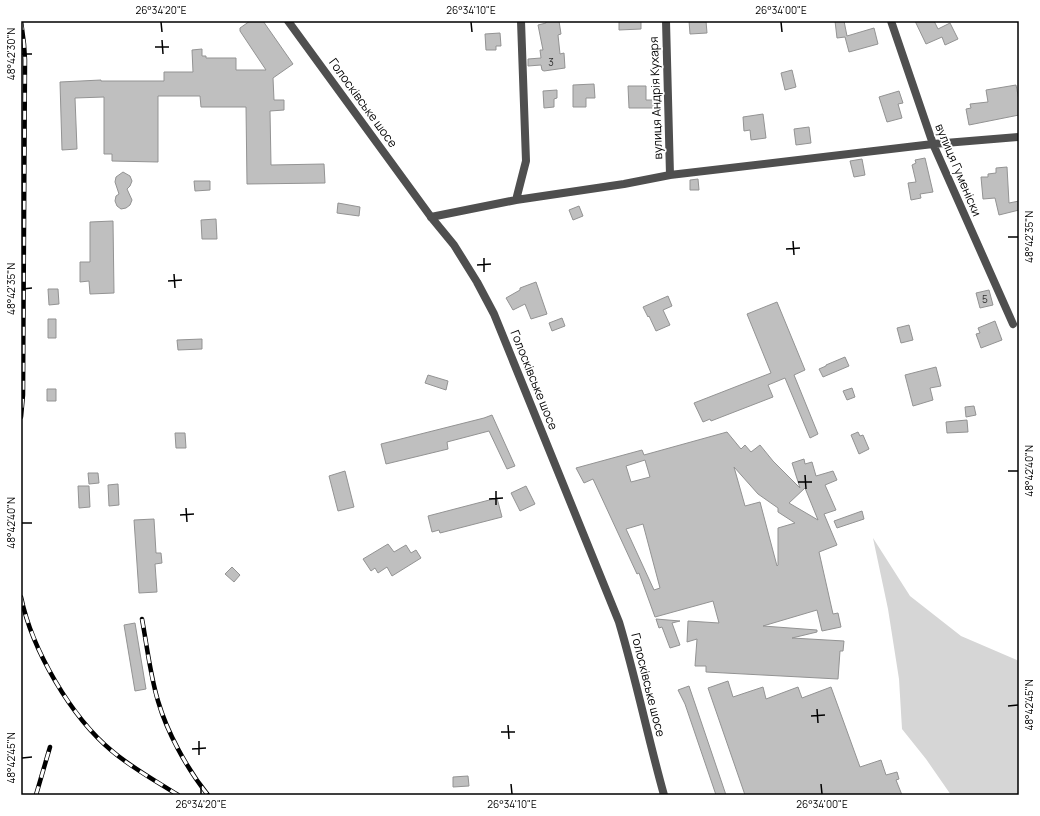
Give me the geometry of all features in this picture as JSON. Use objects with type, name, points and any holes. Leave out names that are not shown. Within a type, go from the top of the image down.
[{"type":"street","name":"Голосківське шосе","points":[[288,21],[431,217],[454,245],[477,282],[494,314],[606,586],[619,622],[631,663],[642,713],[664,795]]},
{"type":"street","points":[[516,200],[526,161],[521,21]]},
{"type":"street","name":"вулиця Андрія Кухаря","points":[[666,21],[670,175]]},
{"type":"street","name":"вулиця Гуменіски","points":[[891,21],[933,144],[1013,324]]},
{"type":"street","points":[[431,217],[516,200],[624,184],[670,175],[933,144],[1019,137]]},
{"type":"shaded area","points":[[873,538],[910,596],[961,636],[1019,661],[1019,795],[951,795],[926,759],[902,729],[899,679],[888,609]]},
{"type":"building","points":[[250,21],[263,21],[293,64],[273,78],[274,100],[284,100],[284,110],[270,111],[271,165],[324,164],[325,183],[247,184],[246,107],[201,107],[200,96],[158,96],[158,162],[112,161],[112,154],[104,154],[104,97],[75,98],[77,149],[62,150],[60,82],[101,80],[164,81],[164,72],[193,72],[192,50],[202,49],[202,56],[206,56],[206,58],[236,58],[236,70],[266,70],[240,31],[240,28]]},
{"type":"building","points":[[546,21],[559,21],[561,34],[558,35],[560,54],[564,53],[565,68],[544,71],[542,70],[541,65],[528,66],[528,59],[541,58],[540,50],[543,50],[538,25],[546,23]]},
{"type":"building","points":[[619,21],[641,21],[641,29],[619,30]]},
{"type":"building","points":[[689,21],[706,21],[707,33],[690,34]]},
{"type":"building","points":[[835,21],[844,21],[847,36],[874,28],[878,44],[849,52],[845,37],[837,38]]},
{"type":"building","points":[[915,21],[934,21],[938,29],[950,23],[958,39],[945,45],[942,37],[926,44]]},
{"type":"building","points":[[500,33],[501,46],[496,46],[496,50],[486,50],[485,34]]},
{"type":"building","points":[[792,70],[796,87],[785,90],[781,73]]},
{"type":"building","points":[[594,84],[595,98],[586,98],[586,107],[573,107],[573,85]]},
{"type":"building","points":[[1016,85],[1019,100],[1019,115],[969,125],[966,109],[971,108],[970,104],[988,102],[986,90]]},
{"type":"building","points":[[628,86],[646,86],[646,100],[657,100],[657,108],[629,108]]},
{"type":"building","points":[[557,90],[557,98],[554,99],[554,107],[544,108],[543,91]]},
{"type":"building","points":[[899,91],[903,103],[898,104],[902,118],[887,122],[879,97]]},
{"type":"building","points":[[763,114],[766,138],[751,140],[750,130],[744,131],[743,117]]},
{"type":"building","points":[[809,127],[811,143],[796,145],[794,129]]},
{"type":"building","points":[[925,158],[933,192],[920,194],[921,198],[911,200],[908,183],[916,182],[912,165],[916,163],[915,160]]},
{"type":"building","points":[[862,159],[865,175],[854,177],[850,161]]},
{"type":"building","points":[[1007,167],[1009,203],[1019,201],[1019,210],[999,215],[995,198],[983,199],[981,177],[988,177],[988,174],[996,173],[996,168]]},
{"type":"building","points":[[123,172],[130,176],[132,181],[127,189],[132,200],[130,205],[121,209],[117,206],[115,201],[116,196],[119,194],[115,182],[116,177]]},
{"type":"building","points":[[698,179],[699,190],[690,190],[690,180]]},
{"type":"building","points":[[194,181],[210,181],[210,190],[195,191]]},
{"type":"building","points":[[338,203],[360,207],[359,216],[337,213]]},
{"type":"building","points":[[579,206],[583,216],[573,220],[569,210]]},
{"type":"building","points":[[216,219],[217,239],[202,239],[201,220]]},
{"type":"building","points":[[113,221],[114,293],[90,294],[89,281],[80,282],[80,262],[90,262],[90,222]]},
{"type":"building","points":[[536,282],[547,314],[531,319],[525,304],[513,310],[506,298],[520,290],[520,288]]},
{"type":"building","points":[[48,289],[58,289],[59,304],[49,305]]},
{"type":"building","points":[[989,290],[993,305],[980,308],[976,293]]},
{"type":"building","points":[[668,296],[672,306],[663,310],[670,325],[656,331],[643,307]]},
{"type":"building","points":[[777,302],[805,370],[794,375],[818,434],[810,438],[785,378],[768,385],[773,397],[711,421],[710,419],[703,422],[694,403],[771,373],[747,314]]},
{"type":"building","points":[[562,318],[565,326],[552,331],[549,323]]},
{"type":"building","points":[[48,319],[56,319],[56,338],[48,338]]},
{"type":"building","points":[[995,321],[1002,340],[981,348],[976,334],[980,333],[978,328]]},
{"type":"building","points":[[909,325],[913,340],[901,343],[897,328]]},
{"type":"building","points":[[202,339],[202,349],[178,350],[177,340]]},
{"type":"building","points":[[845,357],[849,366],[823,377],[819,369]]},
{"type":"building","points":[[936,367],[941,386],[930,388],[933,400],[913,406],[905,375]]},
{"type":"building","points":[[428,375],[448,381],[446,390],[425,383]]},
{"type":"building","points":[[852,388],[855,397],[847,400],[843,391]]},
{"type":"building","points":[[47,389],[56,389],[56,401],[47,401]]},
{"type":"building","points":[[974,406],[976,415],[966,417],[965,407]]},
{"type":"building","points":[[492,415],[515,466],[507,469],[489,431],[447,442],[448,449],[386,464],[381,444]]},
{"type":"building","points":[[967,420],[968,432],[947,433],[946,422]]},
{"type":"building","points":[[727,432],[741,449],[745,445],[751,452],[760,445],[773,461],[800,488],[792,463],[804,459],[805,464],[812,462],[816,476],[833,471],[837,480],[825,485],[836,510],[824,514],[837,545],[819,552],[833,614],[838,613],[841,627],[822,631],[817,610],[763,626],[817,630],[817,632],[792,638],[844,641],[843,651],[840,651],[838,679],[706,672],[706,666],[695,666],[697,639],[687,642],[688,621],[719,623],[713,601],[655,617],[639,573],[637,574],[593,479],[584,483],[576,468],[642,450],[644,455]],"holes":[[[645,460],[650,477],[631,482],[626,466]],[[734,467],[758,494],[778,508],[778,512],[795,523],[778,528],[777,566],[760,502],[745,506]],[[805,488],[818,520],[789,503]],[[643,524],[660,588],[654,590],[626,529]]]},
{"type":"building","points":[[858,432],[860,436],[863,435],[869,449],[859,454],[851,435]]},
{"type":"building","points":[[175,433],[185,433],[186,448],[176,448]]},
{"type":"building","points":[[345,471],[354,507],[338,511],[329,476]]},
{"type":"building","points":[[88,473],[98,473],[99,483],[89,484]]},
{"type":"building","points":[[118,484],[119,505],[109,506],[108,485]]},
{"type":"building","points":[[78,486],[89,486],[90,507],[79,508]]},
{"type":"building","points":[[526,486],[535,504],[520,511],[511,493]]},
{"type":"building","points":[[497,498],[502,517],[440,533],[439,530],[432,532],[428,516]]},
{"type":"building","points":[[862,511],[864,519],[837,528],[834,521]]},
{"type":"building","points":[[154,519],[156,553],[161,553],[162,563],[155,564],[157,592],[139,593],[134,520]]},
{"type":"building","points":[[388,544],[394,552],[406,545],[411,553],[416,550],[421,558],[392,576],[387,567],[378,573],[375,568],[371,571],[363,559]]},
{"type":"building","points":[[232,567],[240,575],[234,582],[225,574]]},
{"type":"building","points":[[656,619],[680,621],[672,623],[680,645],[670,648],[662,627],[659,628]]},
{"type":"building","points":[[135,623],[146,689],[135,691],[124,625]]},
{"type":"building","points":[[728,681],[733,697],[763,687],[766,699],[798,687],[802,698],[831,687],[860,767],[881,760],[886,775],[897,772],[899,779],[896,780],[902,795],[745,795],[708,688]]},
{"type":"building","points":[[689,686],[726,795],[716,795],[685,704],[678,690]]},
{"type":"building","points":[[468,776],[469,786],[453,787],[453,777]]},
{"type":"railway","points":[[21,21],[25,60],[23,395],[21,417]]},
{"type":"railway","points":[[21,597],[34,639],[44,660],[55,681],[82,720],[112,751],[136,769],[178,795]]},
{"type":"railway","points":[[142,619],[153,681],[162,713],[178,750],[208,795]]},
{"type":"railway","points":[[36,795],[50,747]]}]
